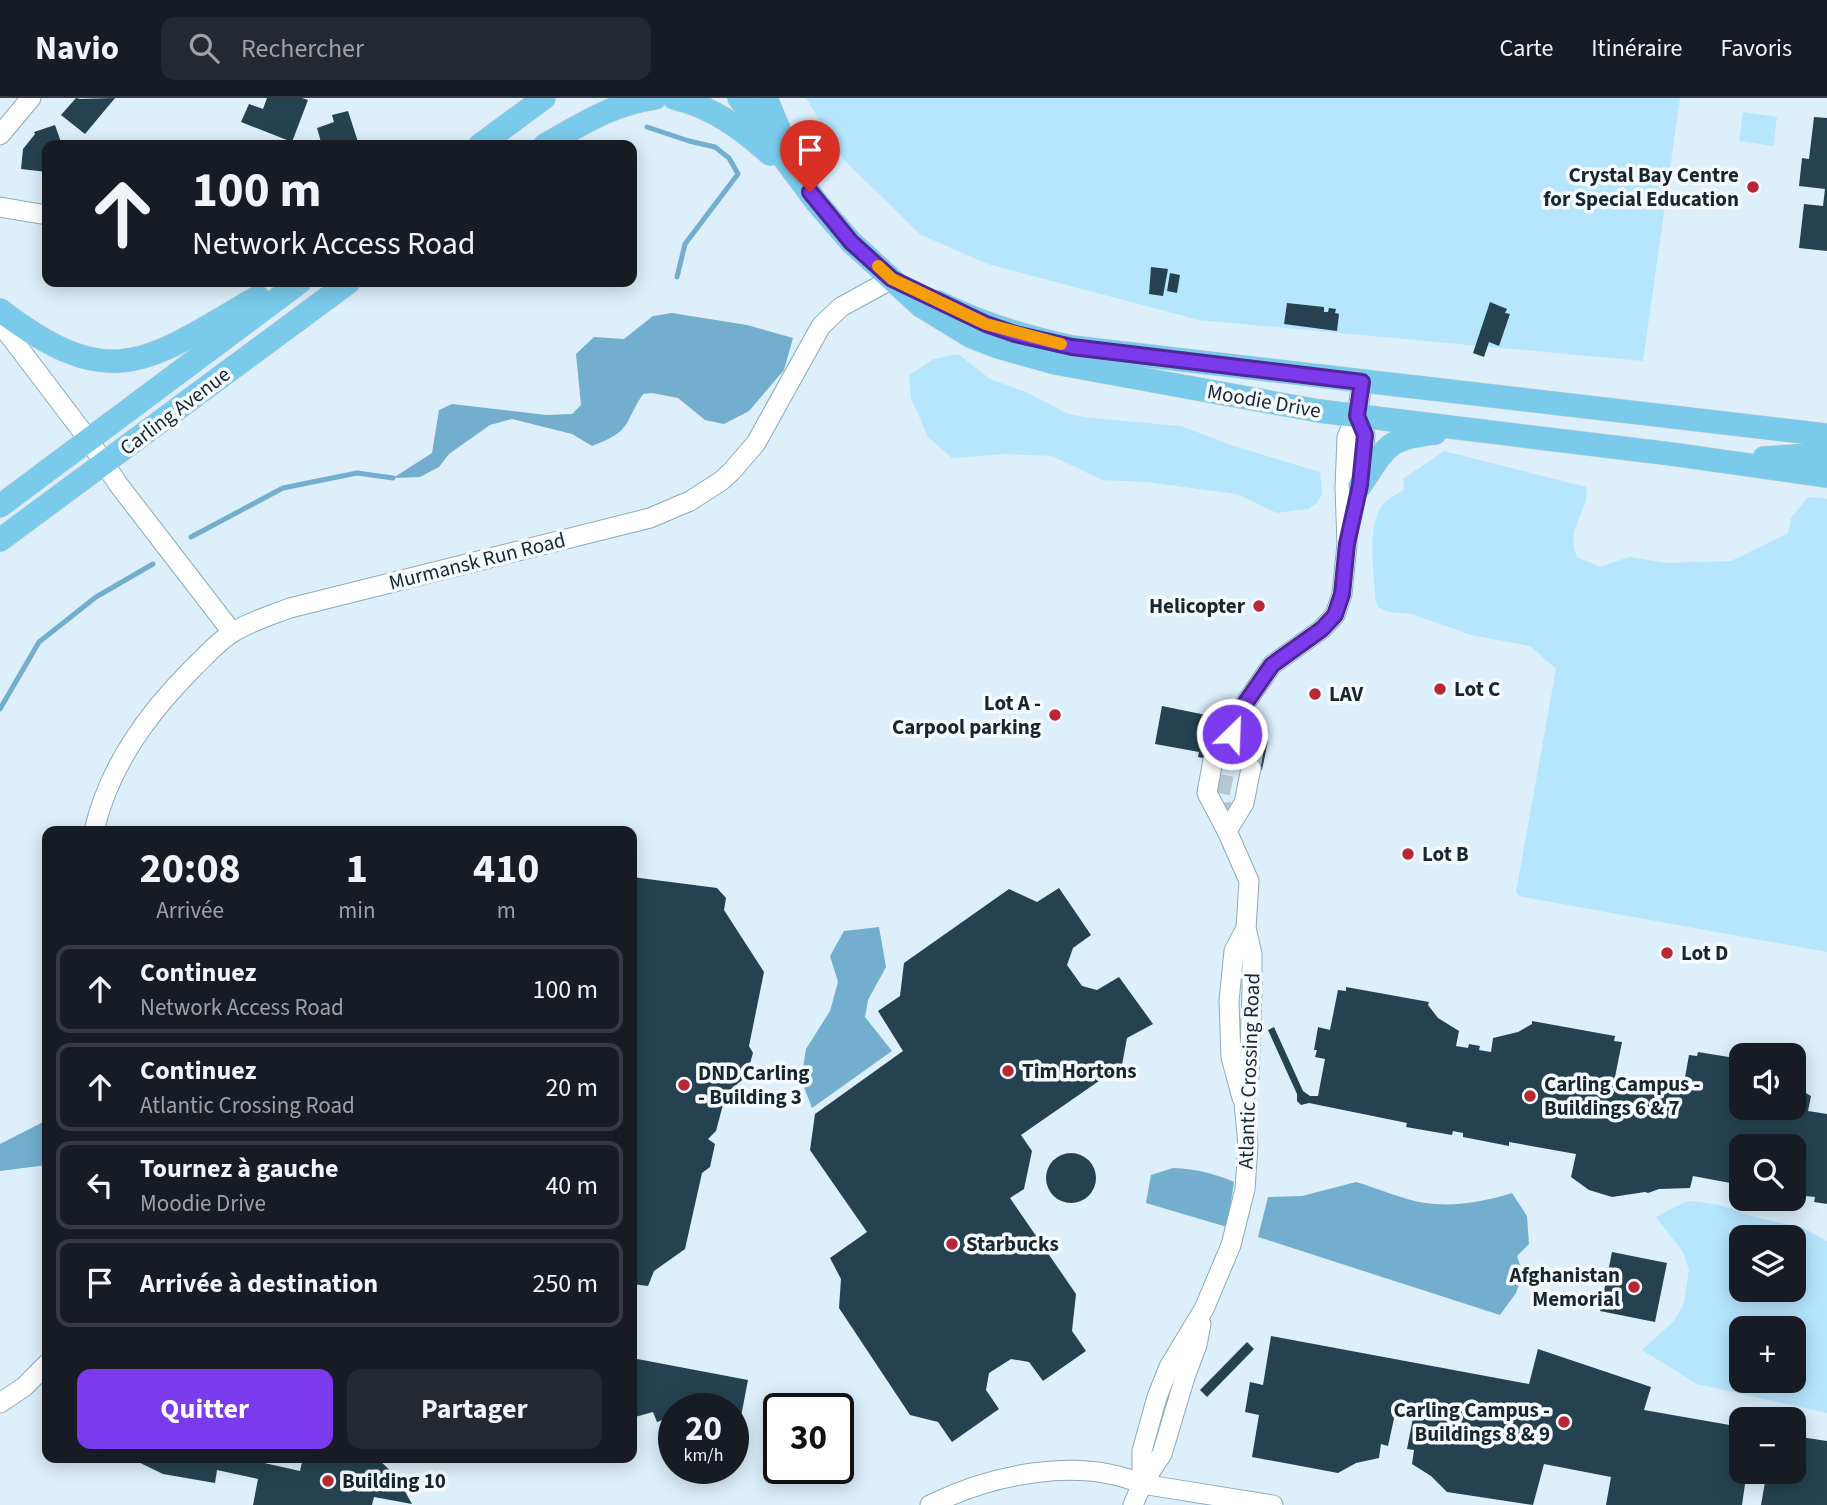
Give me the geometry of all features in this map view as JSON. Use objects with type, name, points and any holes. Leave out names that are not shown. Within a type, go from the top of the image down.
[{"type":"main road","points":[[487,140],[544,98]]},
{"type":"main road","points":[[540,140],[597,98]]},
{"type":"main road","points":[[554,140],[601,114],[630,102],[655,98]]},
{"type":"main road","points":[[674,98],[703,106],[722,115],[801,181]]},
{"type":"main road","name":"Moodie Drive","points":[[739,98],[836,226],[921,306],[970,335],[1031,358],[1120,376],[1357,416],[1827,476]]},
{"type":"main road","points":[[766,98],[801,181]]},
{"type":"main road","name":"Moodie Drive","points":[[892,279],[986,324],[1050,342],[1094,350],[1827,435]]},
{"type":"main road","points":[[0,310],[27,331],[65,352],[83,359],[125,362],[166,350],[276,287]]},
{"type":"main road","name":"Carling Avenue","points":[[0,506],[293,287]]},
{"type":"main road","name":"Carling Avenue","points":[[0,540],[342,287]]},
{"type":"main road","points":[[1360,485],[1388,445],[1409,436],[1469,429]]},
{"type":"main road","points":[[1726,462],[1827,454]]},
{"type":"street","points":[[0,135],[30,98]]},
{"type":"street","points":[[0,207],[42,214]]},
{"type":"street","name":"Murmansk Run Road","points":[[96,826],[116,772],[140,728],[173,689],[232,632],[273,614],[329,597],[660,515],[690,501],[721,481],[756,443],[821,326],[841,307],[892,279]]},
{"type":"street","points":[[0,323],[88,439],[118,484],[232,632]]},
{"type":"street","points":[[1347,544],[1347,437],[1357,416],[1362,382]]},
{"type":"street","points":[[1242,708],[1258,732],[1238,735],[1219,725],[1242,708],[1272,665],[1322,629],[1335,615],[1342,594],[1347,544],[1360,485],[1365,435],[1357,416]]},
{"type":"street","name":"Atlantic Crossing Road","points":[[1133,1505],[1142,1484],[1142,1451],[1157,1397],[1169,1367],[1205,1309],[1231,1245],[1245,1189],[1248,1145],[1244,1102],[1249,1077],[1252,967],[1246,928],[1249,881],[1207,793],[1213,760]]},
{"type":"street","points":[[1227,831],[1245,767]]},
{"type":"street","points":[[0,1404],[24,1387],[42,1369]]},
{"type":"street","points":[[930,1505],[990,1482],[1037,1473],[1098,1472],[1123,1476],[1142,1484],[1272,1505]]},
{"type":"shaded area","points":[[806,98],[1680,98],[1643,361],[1199,320],[988,264],[921,235],[844,160]]},
{"type":"shaded area","points":[[1743,112],[1777,117],[1773,146],[1739,141]]},
{"type":"shaded area","points":[[672,313],[747,325],[793,338],[784,370],[749,411],[724,424],[705,420],[678,398],[643,394],[625,426],[614,436],[592,446],[572,434],[512,419],[490,425],[449,454],[439,467],[420,477],[393,478],[432,453],[439,410],[452,404],[546,415],[572,414],[581,405],[576,354],[594,337],[624,339],[653,316]]},
{"type":"shaded area","points":[[958,354],[990,379],[1028,393],[1068,414],[1181,426],[1234,446],[1320,472],[1322,494],[1317,503],[1308,509],[1277,513],[1237,494],[1146,482],[1102,480],[1052,456],[1007,454],[952,458],[928,437],[911,398],[909,375],[934,359]]},
{"type":"shaded area","points":[[1444,451],[1586,487],[1585,503],[1575,527],[1574,546],[1577,557],[1600,567],[1629,557],[1667,563],[1731,561],[1788,533],[1791,518],[1808,497],[1827,499],[1827,952],[1519,896],[1516,892],[1556,669],[1530,646],[1471,635],[1412,614],[1388,612],[1378,607],[1376,602],[1372,550],[1379,511],[1387,500],[1404,490],[1403,479]]},
{"type":"shaded area","points":[[879,927],[886,967],[868,1000],[865,1017],[892,1051],[812,1108],[801,1079],[806,1049],[830,1011],[838,982],[830,956],[844,931]]},
{"type":"shaded area","points":[[42,1123],[42,1166],[0,1171],[0,1144]]},
{"type":"shaded area","points":[[1173,1168],[1204,1172],[1234,1182],[1227,1227],[1146,1203],[1151,1175]]},
{"type":"shaded area","points":[[1356,1182],[1408,1199],[1436,1204],[1469,1203],[1512,1193],[1527,1216],[1529,1244],[1517,1256],[1523,1274],[1516,1293],[1500,1315],[1258,1237],[1268,1197],[1302,1196]]},
{"type":"shaded area","points":[[1691,1201],[1720,1205],[1729,1208],[1729,1211],[1790,1225],[1729,1225],[1729,1302],[1806,1302],[1806,1230],[1827,1241],[1827,1413],[1737,1393],[1806,1393],[1806,1316],[1729,1316],[1729,1391],[1697,1384],[1642,1350],[1674,1321],[1684,1303],[1689,1270],[1683,1252],[1656,1217]]},
{"type":"building","points":[[76,98],[115,98],[85,134],[61,115]]},
{"type":"building","points":[[267,98],[308,100],[293,140],[241,122],[249,104],[263,109]]},
{"type":"building","points":[[348,111],[357,140],[320,140],[317,128],[334,122],[332,115]]},
{"type":"building","points":[[1814,117],[1827,118],[1827,251],[1799,248],[1804,204],[1823,206],[1825,189],[1799,186],[1802,158],[1809,159]]},
{"type":"building","points":[[55,125],[60,140],[42,140],[42,171],[21,169],[23,149],[34,132]]},
{"type":"building","points":[[1151,267],[1168,269],[1163,296],[1149,294]]},
{"type":"building","points":[[1170,273],[1180,275],[1177,293],[1167,291]]},
{"type":"building","points":[[1490,302],[1507,309],[1505,313],[1510,314],[1499,346],[1489,342],[1484,357],[1473,353]]},
{"type":"building","points":[[1287,303],[1324,307],[1324,312],[1328,312],[1329,308],[1336,309],[1335,313],[1339,314],[1337,331],[1284,324]]},
{"type":"building","points":[[1162,706],[1206,715],[1204,728],[1268,741],[1262,770],[1198,757],[1199,752],[1155,744]]},
{"type":"building","name":"DND Carling - Building 3","points":[[637,878],[717,888],[726,898],[724,910],[764,972],[749,1046],[753,1053],[746,1077],[726,1093],[716,1131],[708,1139],[715,1144],[710,1167],[702,1173],[685,1249],[654,1271],[648,1286],[637,1285]]},
{"type":"building","points":[[1059,888],[1091,935],[1073,948],[1067,965],[1082,986],[1097,990],[1119,977],[1153,1024],[1127,1038],[1122,1065],[1021,1135],[1032,1151],[1024,1189],[1010,1198],[1076,1294],[1072,1331],[1086,1351],[1043,1381],[1029,1362],[1011,1359],[989,1373],[986,1390],[999,1409],[952,1442],[938,1422],[910,1415],[839,1308],[841,1279],[830,1258],[867,1232],[810,1150],[815,1114],[903,1051],[878,1011],[900,996],[904,963],[1009,889],[1037,902]]},
{"type":"building","name":"Carling Campus - Buildings 6 & 7","points":[[1346,987],[1429,1002],[1428,1005],[1438,1018],[1459,1031],[1456,1046],[1468,1048],[1469,1044],[1480,1046],[1479,1050],[1491,1052],[1493,1038],[1518,1032],[1532,1024],[1532,1021],[1615,1036],[1614,1041],[1622,1042],[1614,1082],[1682,1094],[1689,1055],[1697,1056],[1698,1052],[1729,1057],[1729,1120],[1806,1120],[1806,1093],[1811,1096],[1808,1111],[1827,1114],[1827,1204],[1814,1202],[1815,1197],[1806,1196],[1806,1134],[1729,1134],[1729,1183],[1693,1176],[1690,1188],[1659,1189],[1612,1197],[1589,1190],[1571,1177],[1576,1154],[1509,1142],[1509,1146],[1463,1137],[1463,1133],[1453,1131],[1452,1135],[1406,1127],[1407,1123],[1309,1103],[1301,1105],[1268,1030],[1274,1027],[1303,1091],[1310,1096],[1318,1096],[1325,1059],[1315,1057],[1318,1027],[1330,1030],[1338,990],[1346,991]]},
{"type":"building","points":[[1071,1153],[1089,1160],[1096,1178],[1089,1196],[1071,1203],[1053,1196],[1046,1178],[1053,1160]]},
{"type":"building","name":"Afghanistan Memorial","points":[[1612,1252],[1667,1263],[1655,1322],[1600,1311]]},
{"type":"building","name":"Carling Campus - Buildings 8 & 9","points":[[1271,1336],[1529,1384],[1538,1349],[1651,1387],[1644,1410],[1729,1425],[1729,1484],[1745,1484],[1742,1505],[1606,1505],[1611,1477],[1544,1464],[1533,1505],[1447,1492],[1431,1476],[1412,1464],[1414,1450],[1407,1449],[1413,1418],[1395,1414],[1388,1446],[1381,1444],[1379,1458],[1356,1463],[1338,1473],[1252,1457],[1259,1415],[1245,1412],[1250,1382],[1263,1385]]},
{"type":"building","points":[[1247,1342],[1254,1349],[1207,1397],[1200,1390]]},
{"type":"building","points":[[637,1359],[748,1380],[746,1393],[658,1393],[657,1422],[653,1412],[637,1416]]},
{"type":"building","name":"Carling Campus - Buildings 8 & 9","points":[[1806,1438],[1827,1441],[1827,1505],[1761,1505],[1765,1484],[1806,1484]]},
{"type":"building","name":"Building 10","points":[[140,1463],[264,1463],[300,1471],[302,1463],[382,1463],[397,1477],[412,1504],[374,1497],[372,1505],[253,1505],[258,1479],[217,1470],[215,1483],[163,1474]]},
{"type":"waterway","points":[[647,127],[715,147],[729,158],[738,174],[685,244],[677,277]]},
{"type":"waterway","points":[[191,537],[283,488],[357,473],[393,478]]},
{"type":"waterway","points":[[0,709],[39,642],[96,597],[153,564]]},
{"type":"tunnel","points":[[1213,760],[1219,731]]},
{"type":"tunnel","points":[[1225,822],[1220,796],[1232,734]]},
{"type":"tunnel","points":[[1251,768],[1256,739]]},
{"type":"slow traffic","points":[[878,266],[892,279],[986,324],[1015,334],[1061,344]]},
{"type":"place","name":"Crystal Bay Centre for Special Education","points":[[1753,187]]},
{"type":"place","name":"Helicopter","points":[[1259,606]]},
{"type":"place","name":"Lot C","points":[[1440,689]]},
{"type":"place","name":"LAV","points":[[1315,694]]},
{"type":"place","name":"Lot A - Carpool parking","points":[[1055,715]]},
{"type":"place","name":"Lot B","points":[[1408,854]]},
{"type":"place","name":"Lot D","points":[[1667,953]]},
{"type":"place","name":"Tim Hortons","points":[[1008,1071]]},
{"type":"place","name":"DND Carling - Building 3","points":[[684,1085]]},
{"type":"place","name":"Carling Campus - Buildings 6 & 7","points":[[1530,1096]]},
{"type":"place","name":"Starbucks","points":[[952,1244]]},
{"type":"place","name":"Afghanistan Memorial","points":[[1634,1287]]},
{"type":"place","name":"Carling Campus - Buildings 8 & 9","points":[[1564,1422]]},
{"type":"place","name":"Building 10","points":[[328,1481]]},
{"type":"route","points":[[810,192],[851,242],[892,279],[986,324],[1015,334],[1072,347],[1362,382],[1357,416],[1365,435],[1360,485],[1347,544],[1342,594],[1335,615],[1322,629],[1272,665],[1242,708],[1232,734]]}]
